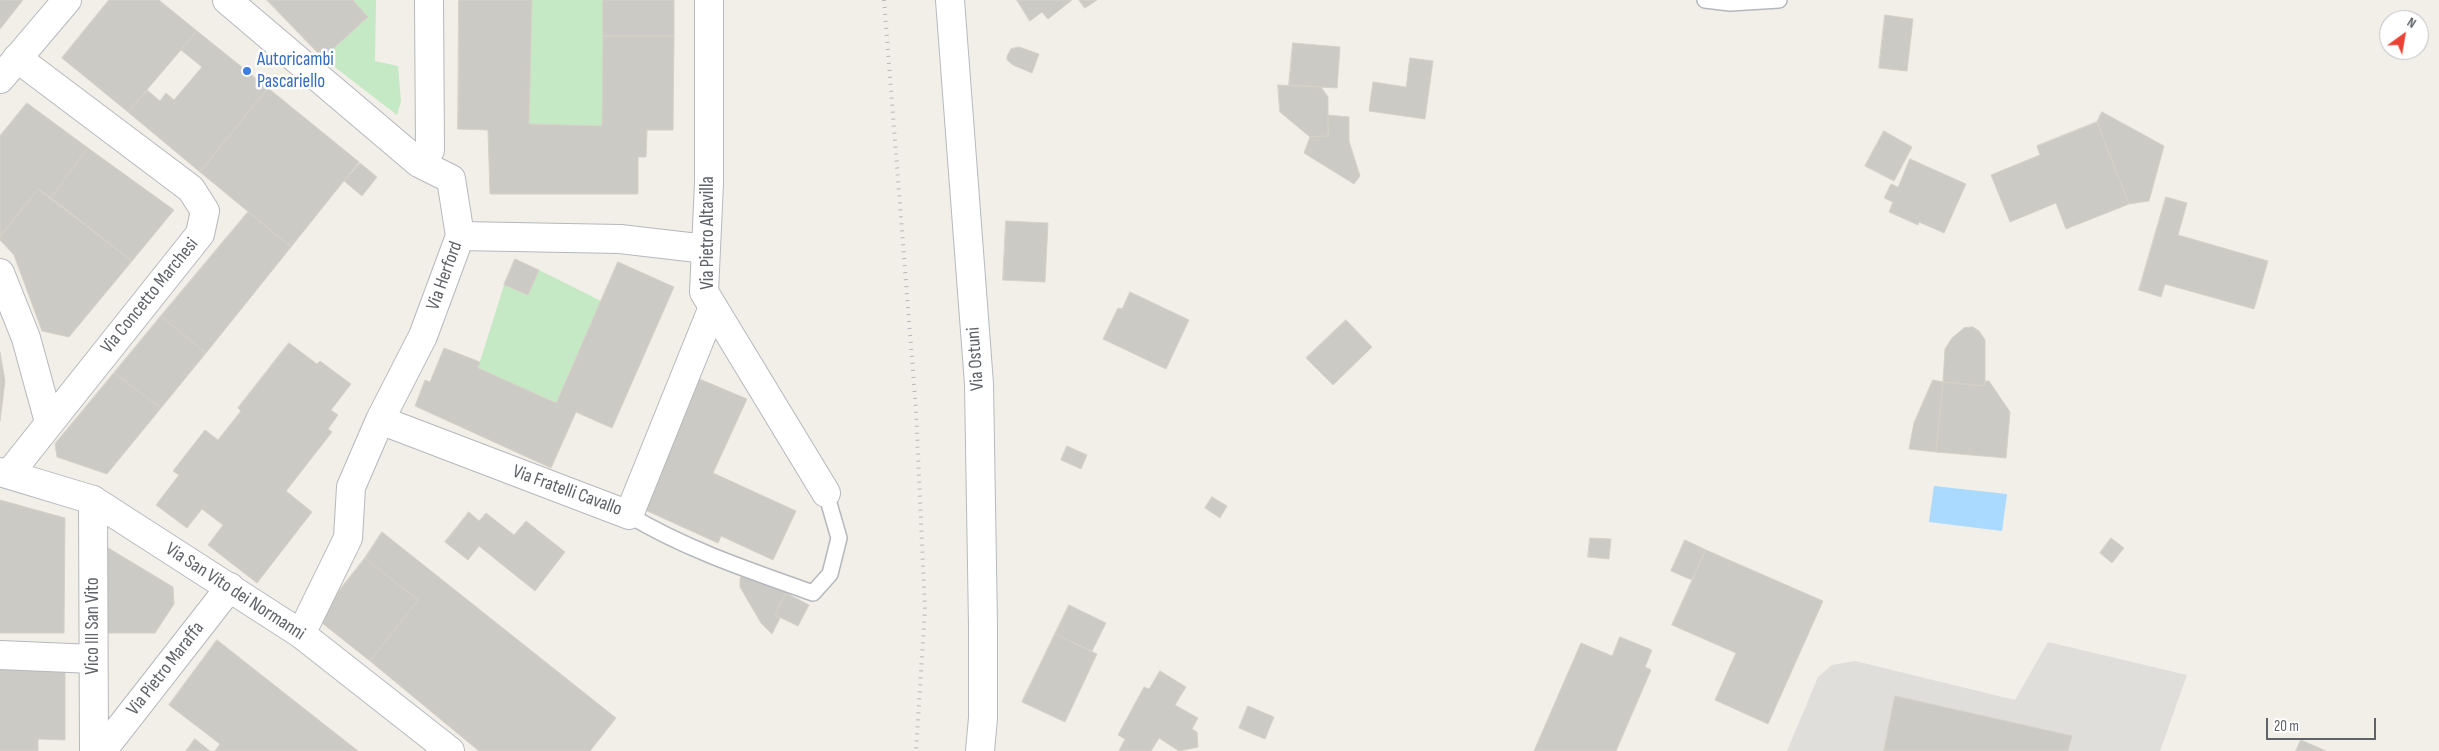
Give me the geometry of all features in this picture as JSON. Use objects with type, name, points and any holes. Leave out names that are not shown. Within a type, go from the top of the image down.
[{"type":"street","points":[[0,79],[67,0]]},
{"type":"street","name":"Via Herford","points":[[227,0],[419,163],[451,179],[460,236],[422,336],[380,420],[351,487],[348,538],[301,634]]},
{"type":"street","points":[[419,163],[430,150],[429,0]]},
{"type":"street","name":"Via Pietro Altavilla","points":[[709,0],[709,183],[704,292],[826,493]]},
{"type":"street","name":"Via Ostuni","points":[[950,0],[979,384],[984,718]]},
{"type":"street","name":"Via Concetto Marchesi","points":[[5,473],[49,422],[200,234],[205,211],[191,188],[17,58]]},
{"type":"street","points":[[460,236],[620,239],[706,249]]},
{"type":"street","points":[[0,273],[26,338],[49,422]]},
{"type":"street","name":"Via Fratelli Cavallo","points":[[380,420],[629,516],[713,307]]},
{"type":"street","name":"Via San Vito dei Normanni","points":[[5,473],[93,500],[301,634],[450,751]]},
{"type":"street","name":"Vico III San Vito","points":[[93,500],[94,751]]},
{"type":"street","name":"Via Pietro Maraffa","points":[[102,751],[230,587]]},
{"type":"street","points":[[0,655],[93,659]]},
{"type":"street","points":[[980,751],[984,718]]},
{"type":"street","points":[[984,718],[991,751]]},
{"type":"lane","points":[[1705,0],[1730,3],[1779,0]]},
{"type":"lane","points":[[629,516],[654,530],[760,575],[813,593],[830,574],[839,538],[826,493]]},
{"type":"shaded area","points":[[2048,642],[2187,675],[2160,751],[1787,751],[1818,677],[1832,665],[1855,661],[2015,700]]},
{"type":"green space","points":[[353,0],[376,0],[375,61],[398,66],[401,101],[397,115],[323,58],[368,17]]},
{"type":"green space","points":[[532,0],[604,0],[602,126],[529,124]]},
{"type":"green space","points":[[539,270],[601,301],[556,403],[478,368],[504,285],[527,295]]},
{"type":"water","points":[[1934,486],[2007,494],[2002,531],[1929,522]]},
{"type":"building","points":[[0,0],[23,0],[0,29]]},
{"type":"building","points":[[109,0],[159,0],[197,31],[128,112],[62,58]]},
{"type":"building","points":[[267,0],[353,0],[368,17],[323,58]]},
{"type":"building","points":[[459,0],[532,0],[529,124],[602,126],[603,36],[674,36],[673,130],[647,130],[646,157],[638,157],[638,194],[490,194],[488,130],[458,129]]},
{"type":"building","points":[[603,0],[674,0],[674,36],[603,36]]},
{"type":"building","points":[[1017,0],[1072,0],[1048,19],[1042,12],[1030,21]]},
{"type":"building","points":[[1079,0],[1097,0],[1085,8]]},
{"type":"building","points":[[1885,15],[1913,19],[1907,71],[1879,68]]},
{"type":"building","points":[[197,31],[268,88],[200,172],[128,112],[147,90],[160,101],[166,93],[174,100],[202,67],[181,50]]},
{"type":"building","points":[[1293,43],[1340,47],[1337,88],[1289,85]]},
{"type":"building","points":[[1019,47],[1039,54],[1032,73],[1013,65],[1007,60],[1011,49]]},
{"type":"building","points":[[1410,58],[1433,61],[1425,119],[1369,111],[1373,82],[1406,87]]},
{"type":"building","points":[[1278,85],[1321,87],[1328,97],[1328,136],[1310,137],[1280,112]]},
{"type":"building","points":[[268,88],[359,162],[291,247],[200,172]]},
{"type":"building","points":[[27,103],[88,148],[51,198],[38,189],[0,237],[0,136]]},
{"type":"building","points":[[2102,112],[2164,146],[2149,201],[2129,204],[2097,122]]},
{"type":"building","points":[[1328,115],[1349,117],[1349,141],[1360,176],[1354,184],[1304,153],[1310,137],[1328,136]]},
{"type":"building","points":[[2097,122],[2129,204],[2066,229],[2056,203],[2010,222],[1991,175],[2040,155],[2037,146]]},
{"type":"building","points":[[1884,131],[1912,147],[1894,181],[1865,166]]},
{"type":"building","points":[[88,148],[174,210],[132,261],[51,198]]},
{"type":"building","points":[[1910,159],[1966,184],[1944,233],[1919,222],[1918,225],[1889,212],[1893,202],[1884,198],[1891,184],[1898,187]]},
{"type":"building","points":[[360,163],[377,177],[362,196],[344,181]]},
{"type":"building","points":[[38,189],[132,261],[69,337],[42,331],[14,255],[0,240],[0,237]]},
{"type":"building","points":[[2166,197],[2187,203],[2178,235],[2268,261],[2254,309],[2165,284],[2161,297],[2139,290]]},
{"type":"building","points":[[248,212],[291,247],[206,353],[161,316]]},
{"type":"building","points":[[1006,221],[1048,223],[1045,282],[1003,280]]},
{"type":"building","points":[[515,259],[539,270],[528,295],[504,285]]},
{"type":"building","points":[[618,262],[674,287],[612,428],[576,412],[551,468],[415,406],[425,380],[430,382],[444,348],[480,362],[478,368],[556,403]]},
{"type":"building","points":[[1130,292],[1189,320],[1166,369],[1103,339],[1118,308],[1122,309]]},
{"type":"building","points":[[161,316],[206,353],[161,408],[114,373]]},
{"type":"building","points":[[1346,320],[1372,347],[1333,385],[1306,358]]},
{"type":"building","points":[[1973,327],[1979,331],[1985,340],[1985,386],[1943,382],[1945,349],[1952,338],[1964,328]]},
{"type":"building","points":[[289,343],[317,364],[320,361],[351,384],[331,410],[338,415],[328,429],[332,432],[286,491],[312,512],[257,583],[208,545],[223,525],[202,509],[187,528],[156,505],[179,475],[173,471],[205,430],[218,440],[241,411],[238,408]]},
{"type":"building","points":[[0,352],[5,381],[0,421]]},
{"type":"building","points":[[114,373],[161,408],[107,474],[57,457],[55,444]]},
{"type":"building","points":[[690,375],[747,399],[713,473],[796,511],[773,560],[721,536],[718,543],[634,505]]},
{"type":"building","points":[[1933,380],[1943,382],[1936,452],[1909,449],[1914,423]]},
{"type":"building","points":[[1985,381],[1989,381],[2010,412],[2006,458],[1936,452],[1943,382],[1985,386]]},
{"type":"building","points":[[1067,446],[1087,455],[1081,469],[1061,460]]},
{"type":"building","points":[[1212,497],[1227,506],[1220,518],[1205,508]]},
{"type":"building","points":[[0,500],[65,518],[64,633],[0,633]]},
{"type":"building","points":[[469,512],[479,521],[486,513],[514,535],[526,521],[565,552],[535,591],[479,546],[468,560],[445,542]]},
{"type":"building","points":[[382,532],[616,718],[590,751],[479,751],[370,661],[418,600],[365,558]]},
{"type":"building","points":[[1590,538],[1611,539],[1609,559],[1588,557]]},
{"type":"building","points":[[2111,538],[2124,548],[2112,563],[2100,553]]},
{"type":"building","points":[[1685,540],[1706,550],[1692,580],[1671,571]]},
{"type":"building","points":[[100,543],[173,587],[174,604],[155,633],[100,633]]},
{"type":"building","points":[[1706,550],[1823,601],[1768,724],[1715,700],[1736,653],[1672,625]]},
{"type":"building","points":[[365,558],[418,600],[370,661],[317,619]]},
{"type":"building","points":[[744,573],[788,589],[775,615],[780,618],[772,634],[761,623],[740,587],[740,579]]},
{"type":"building","points":[[786,593],[809,605],[798,626],[775,615]]},
{"type":"building","points":[[1069,605],[1106,623],[1092,651],[1055,634]]},
{"type":"building","points":[[1055,634],[1097,654],[1065,722],[1022,702]]},
{"type":"building","points":[[1620,637],[1652,650],[1645,667],[1651,670],[1616,751],[1534,751],[1581,643],[1612,656]]},
{"type":"building","points":[[217,640],[358,751],[215,751],[220,744],[169,705]]},
{"type":"building","points":[[0,668],[65,669],[65,740],[38,739],[38,751],[0,751]]},
{"type":"building","points":[[1160,671],[1186,687],[1175,705],[1198,718],[1192,729],[1197,732],[1198,747],[1179,751],[1159,738],[1151,751],[1119,751],[1125,739],[1118,735],[1144,687],[1149,689]]},
{"type":"building","points":[[1895,696],[2072,736],[2068,751],[1884,751]]},
{"type":"building","points":[[1248,706],[1274,717],[1265,739],[1239,728]]},
{"type":"building","points":[[195,739],[210,751],[186,751]]},
{"type":"building","points":[[2301,740],[2326,751],[2296,751]]},
{"type":"railway","points":[[884,0],[916,410],[925,609],[916,751]]},
{"type":"place","name":"Autoricambi Pascariello","points":[[247,71]]}]
